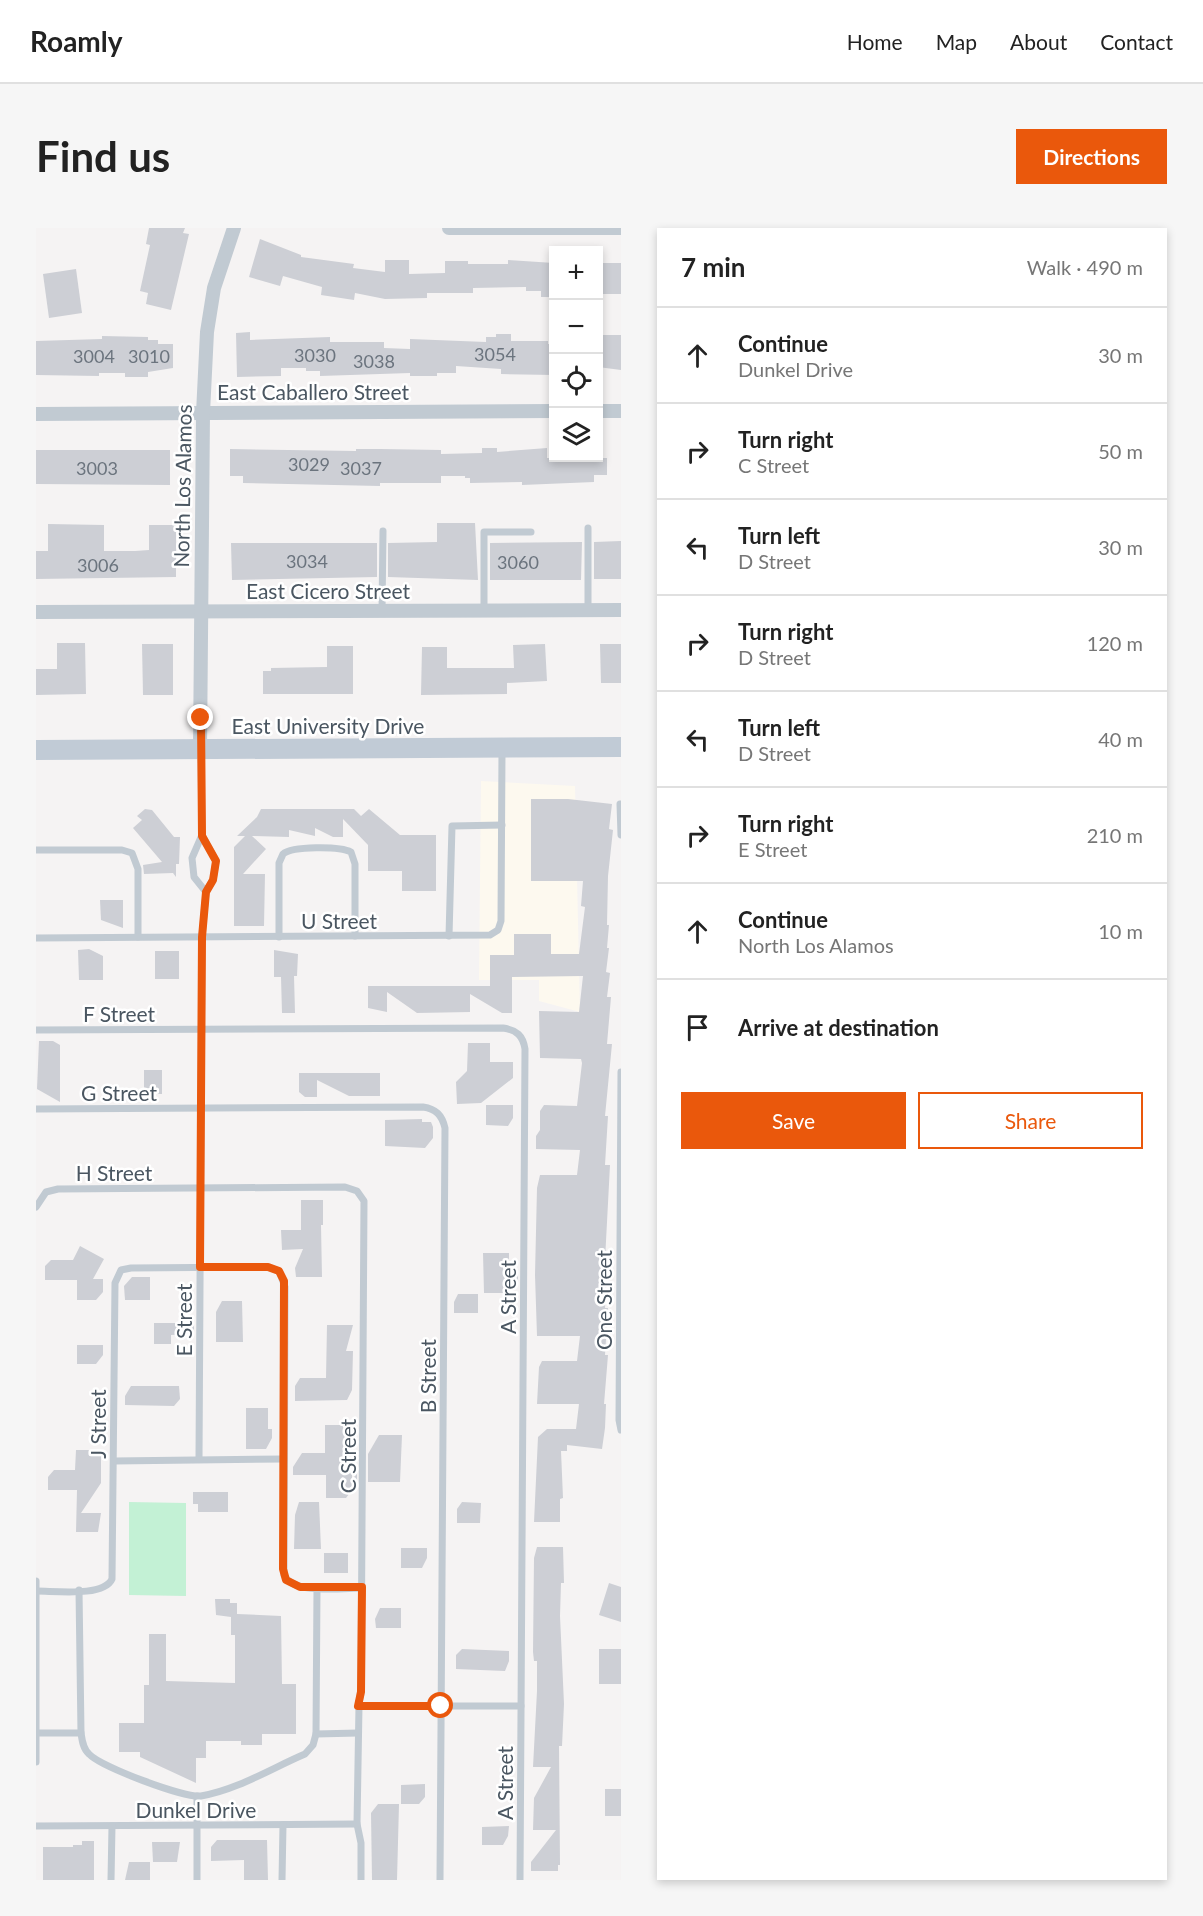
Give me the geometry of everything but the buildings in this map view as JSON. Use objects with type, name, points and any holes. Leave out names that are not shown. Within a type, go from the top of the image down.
[{"type":"main road","name":"East University Drive","points":[[36,750],[621,747]]},
{"type":"street","name":"North Los Alamos","points":[[200,749],[203,413],[207,332],[214,288],[234,228]]},
{"type":"street","points":[[449,228],[621,228]]},
{"type":"street","name":"East Caballero Street","points":[[36,414],[549,411]]},
{"type":"street","points":[[603,411],[621,411]]},
{"type":"street","name":"East Cicero Street","points":[[36,612],[621,610]]},
{"type":"lane","points":[[588,528],[588,610]]},
{"type":"lane","points":[[382,611],[383,531]]},
{"type":"lane","points":[[484,610],[484,532],[531,532]]},
{"type":"lane","name":"U Street","points":[[36,938],[490,936],[498,930],[501,921],[502,748]]},
{"type":"lane","name":"E Street","points":[[200,749],[202,836],[192,858],[194,877],[206,892]]},
{"type":"lane","points":[[620,804],[621,836]]},
{"type":"lane","points":[[449,936],[452,826],[502,825]]},
{"type":"lane","name":"E Street","points":[[199,1460],[202,937],[206,892],[213,880],[216,861],[202,836]]},
{"type":"lane","points":[[279,937],[279,863],[283,854],[295,849],[342,849],[351,852],[355,864],[355,936]]},
{"type":"lane","points":[[36,850],[122,850],[132,853],[138,869],[138,937]]},
{"type":"lane","name":"A Street","points":[[202,1029],[503,1028],[516,1031],[521,1036],[525,1049],[520,1880]]},
{"type":"lane","name":"F Street","points":[[36,1030],[202,1029]]},
{"type":"lane","name":"One Street","points":[[621,1072],[619,1420],[621,1430]]},
{"type":"lane","name":"B Street","points":[[201,1108],[423,1107],[436,1110],[444,1121],[440,1880]]},
{"type":"lane","name":"G Street","points":[[36,1109],[201,1108]]},
{"type":"lane","name":"C Street","points":[[200,1188],[345,1187],[357,1191],[364,1201],[361,1692],[358,1706],[357,1824],[361,1843],[361,1880]]},
{"type":"lane","name":"H Street","points":[[36,1207],[46,1192],[58,1189],[200,1188]]},
{"type":"lane","name":"J Street","points":[[38,1591],[103,1589],[112,1579],[115,1279],[126,1268],[268,1267],[279,1271],[285,1287],[284,1460]]},
{"type":"lane","points":[[114,1461],[284,1460],[284,1575],[295,1586],[362,1587]]},
{"type":"lane","points":[[36,1581],[38,1591],[36,1762]]},
{"type":"lane","points":[[79,1590],[81,1733],[88,1754],[102,1764],[170,1790],[197,1796],[223,1790],[305,1754],[313,1745],[316,1734],[317,1587]]},
{"type":"lane","points":[[358,1706],[520,1706]]},
{"type":"lane","points":[[36,1733],[81,1733]]},
{"type":"lane","points":[[316,1734],[358,1733]]},
{"type":"lane","points":[[197,1796],[197,1880]]},
{"type":"lane","name":"Dunkel Drive","points":[[36,1826],[357,1824]]},
{"type":"lane","points":[[282,1880],[283,1825]]},
{"type":"lane","points":[[111,1880],[112,1826]]},
{"type":"shaded area","points":[[481,781],[575,786],[580,1012],[539,1001],[539,980],[479,980]]},
{"type":"green space","points":[[129,1502],[186,1503],[186,1596],[129,1595]]},
{"type":"route","points":[[201,718],[202,836],[216,861],[213,880],[206,892],[206,919],[202,937],[200,1267],[268,1267],[279,1271],[284,1281],[283,1569],[286,1580],[300,1587],[362,1587],[361,1692],[358,1706],[441,1706]]}]
